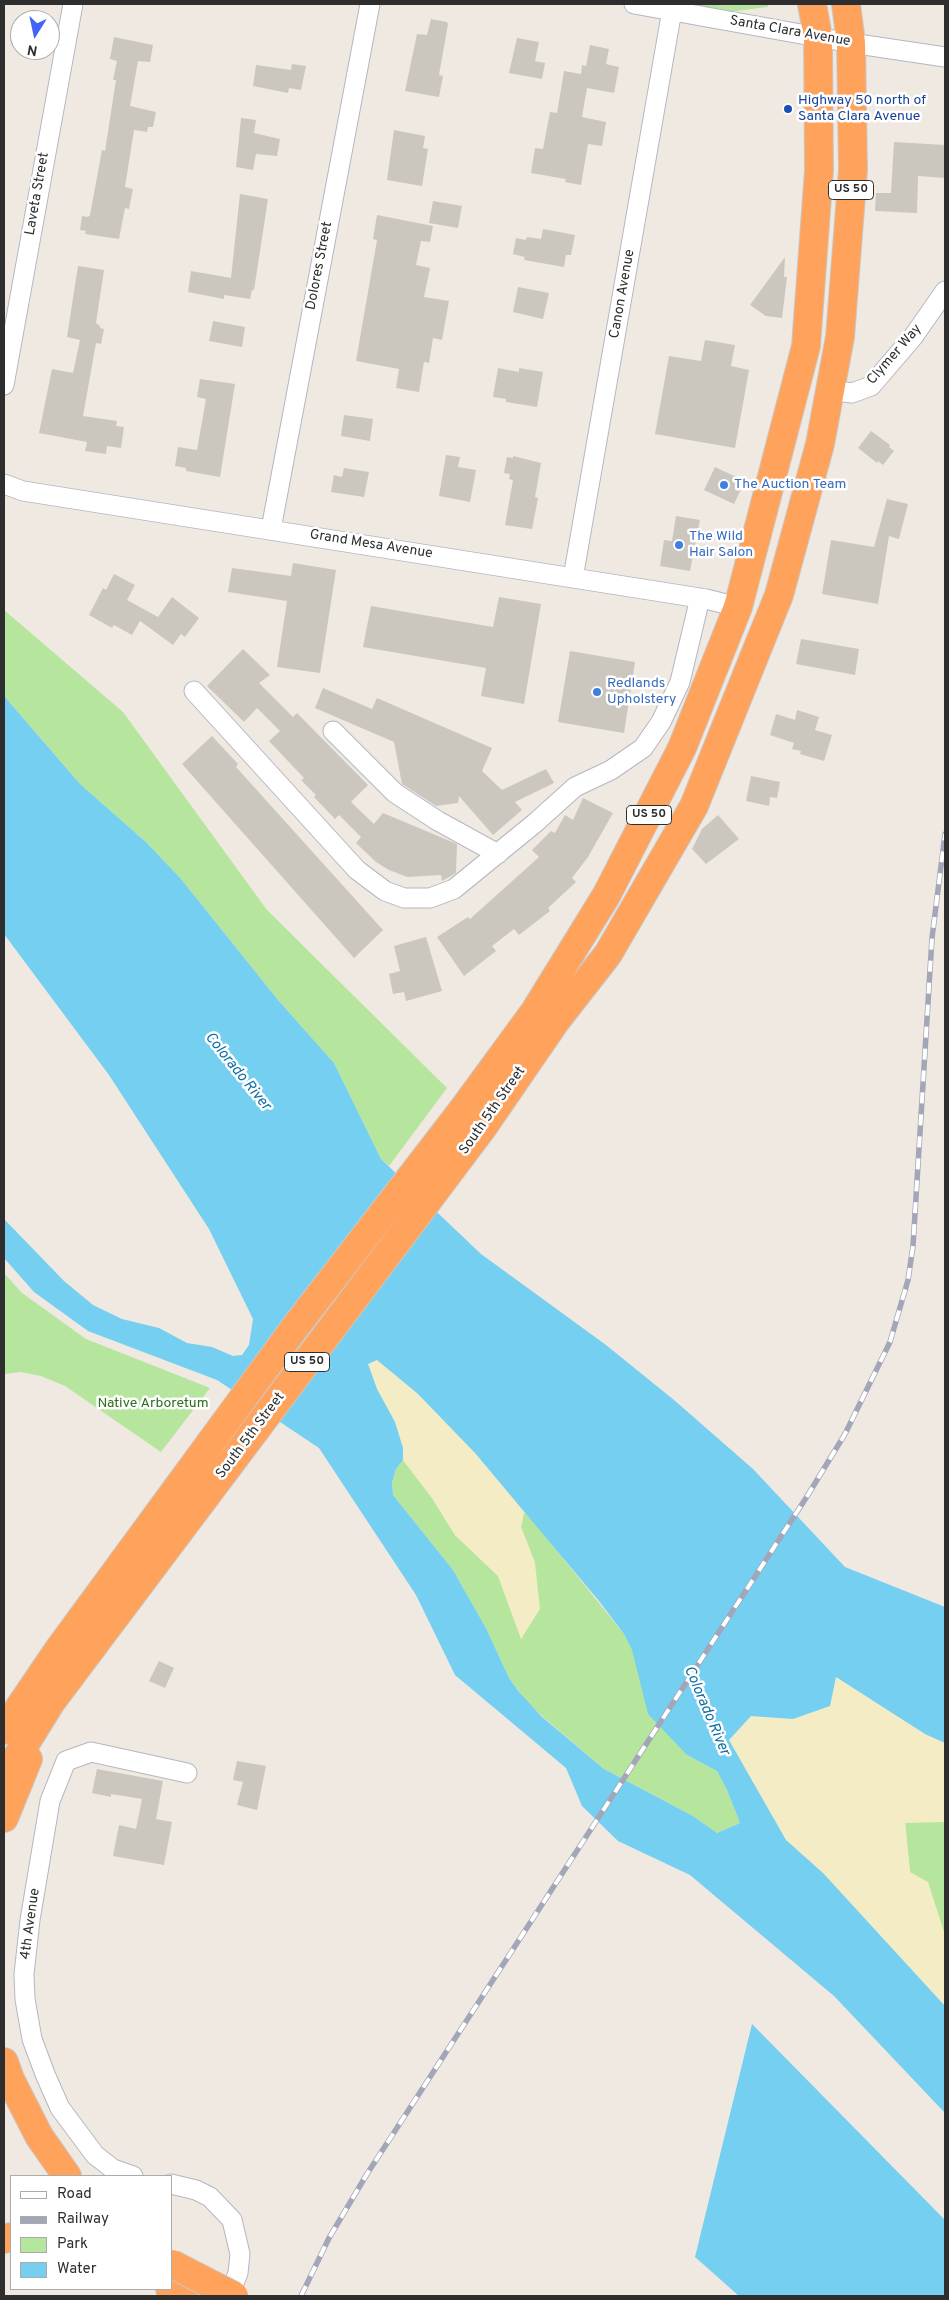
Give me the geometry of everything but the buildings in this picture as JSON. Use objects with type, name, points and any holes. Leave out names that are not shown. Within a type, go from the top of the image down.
[{"type":"highway","name":"US 50","points":[[545,1017],[682,748],[738,607],[806,346],[819,170],[818,37],[812,4]]},
{"type":"highway","name":"US 50","points":[[545,1017],[608,954],[694,806],[779,595],[820,444],[840,336],[853,170],[851,43],[846,4]]},
{"type":"highway","points":[[818,37],[839,73],[832,317],[840,336]]},
{"type":"highway","points":[[779,595],[770,568],[801,456],[819,369],[806,346]]},
{"type":"highway","points":[[608,954],[622,906],[676,809],[744,654],[738,607]]},
{"type":"highway","name":"South 5th Street","points":[[4,1778],[121,1587],[291,1334],[472,1120],[545,1017]]},
{"type":"highway","name":"South 5th Street","points":[[4,1730],[121,1587]]},
{"type":"highway","points":[[4,1818],[51,1702]]},
{"type":"highway","points":[[4,2062],[10,2079],[38,2136],[66,2175]]},
{"type":"highway","points":[[172,2265],[234,2296]]},
{"type":"highway","points":[[172,2290],[184,2296]]},
{"type":"street","name":"Laveta Street","points":[[4,385],[73,4]]},
{"type":"street","name":"Dolores Street","points":[[271,529],[370,4]]},
{"type":"street","name":"Santa Clara Avenue","points":[[634,4],[851,43],[945,57]]},
{"type":"street","name":"Canon Avenue","points":[[573,578],[672,10]]},
{"type":"street","name":"Clymer Way","points":[[830,390],[852,393],[871,386],[913,337],[945,291]]},
{"type":"street","name":"Grand Mesa Avenue","points":[[4,484],[23,491],[700,598],[738,607]]},
{"type":"street","points":[[194,691],[357,870],[385,891],[404,898],[430,898],[454,889],[498,854],[574,787],[611,770],[643,748],[661,722],[680,682],[700,598]]},
{"type":"street","points":[[333,731],[395,792],[438,820],[498,854]]},
{"type":"street","name":"4th Avenue","points":[[129,2175],[113,2169],[95,2155],[60,2108],[45,2074],[32,2039],[25,1999],[24,1974],[30,1920],[50,1801],[66,1761],[91,1752],[187,1773]]},
{"type":"street","points":[[172,2184],[196,2190],[210,2197],[232,2220],[240,2254],[238,2273],[229,2296]]},
{"type":"green space","points":[[676,4],[770,4],[767,7],[722,13]]},
{"type":"green space","points":[[4,610],[123,712],[267,910],[447,1088],[389,1166],[381,1159],[334,1063],[278,1000],[181,879],[147,843],[80,784],[4,696]]},
{"type":"green space","name":"Native Arboretum","points":[[4,1273],[22,1293],[86,1339],[210,1388],[161,1452],[65,1386],[41,1376],[21,1372],[4,1374]]},
{"type":"green space","points":[[403,1460],[432,1498],[455,1535],[498,1576],[522,1639],[535,1563],[521,1527],[524,1512],[532,1520],[624,1634],[687,1755],[717,1771],[740,1823],[717,1833],[693,1816],[604,1769],[528,1704],[509,1678],[487,1630],[453,1570],[393,1495],[392,1483],[396,1469]]},
{"type":"green space","points":[[905,1822],[945,1822],[945,1935],[910,1872]]},
{"type":"sand","points":[[377,1360],[418,1394],[446,1422],[475,1453],[524,1512],[521,1527],[535,1563],[540,1609],[521,1639],[498,1576],[455,1535],[432,1498],[403,1460],[403,1448],[395,1422],[377,1389],[368,1364]]},
{"type":"sand","points":[[836,1677],[925,1734],[945,1743],[945,1822],[905,1823],[910,1872],[928,1882],[945,1935],[945,2006],[823,1873],[786,1840],[729,1740],[751,1716],[793,1719]]},
{"type":"water","name":"Colorado River","points":[[4,696],[80,784],[147,843],[181,879],[278,1000],[334,1063],[381,1159],[481,1254],[606,1345],[674,1400],[753,1469],[845,1567],[945,1607],[945,1743],[925,1734],[836,1677],[830,1706],[793,1719],[751,1716],[729,1740],[786,1840],[823,1873],[945,2006],[945,2113],[834,1996],[690,1875],[618,1841],[582,1806],[566,1768],[455,1675],[416,1595],[319,1448],[217,1380],[88,1331],[34,1292],[4,1258],[4,1219],[64,1281],[93,1305],[122,1319],[159,1328],[187,1343],[212,1347],[233,1356],[242,1355],[249,1345],[253,1319],[209,1229],[109,1075],[4,934]],"holes":[[[377,1360],[418,1394],[475,1453],[599,1601],[624,1634],[632,1650],[648,1714],[687,1755],[717,1771],[740,1823],[717,1833],[693,1816],[604,1769],[541,1716],[519,1692],[509,1678],[487,1630],[453,1570],[393,1495],[392,1483],[396,1469],[403,1460],[403,1448],[395,1422],[377,1389],[368,1364]]]},
{"type":"water","points":[[752,2024],[945,2220],[945,2296],[739,2296],[695,2257]]},
{"type":"railway","points":[[301,2296],[329,2238],[367,2174],[806,1498],[845,1434],[890,1342],[908,1280],[913,1246],[932,938],[945,834]]},
{"type":"place","name":"Highway 50 north of Santa Clara Avenue","points":[[788,109]]},
{"type":"place","name":"The Auction Team","points":[[724,485]]},
{"type":"place","name":"The Wild Hair Salon","points":[[679,545]]},
{"type":"place","name":"Redlands Upholstery","points":[[597,692]]}]
